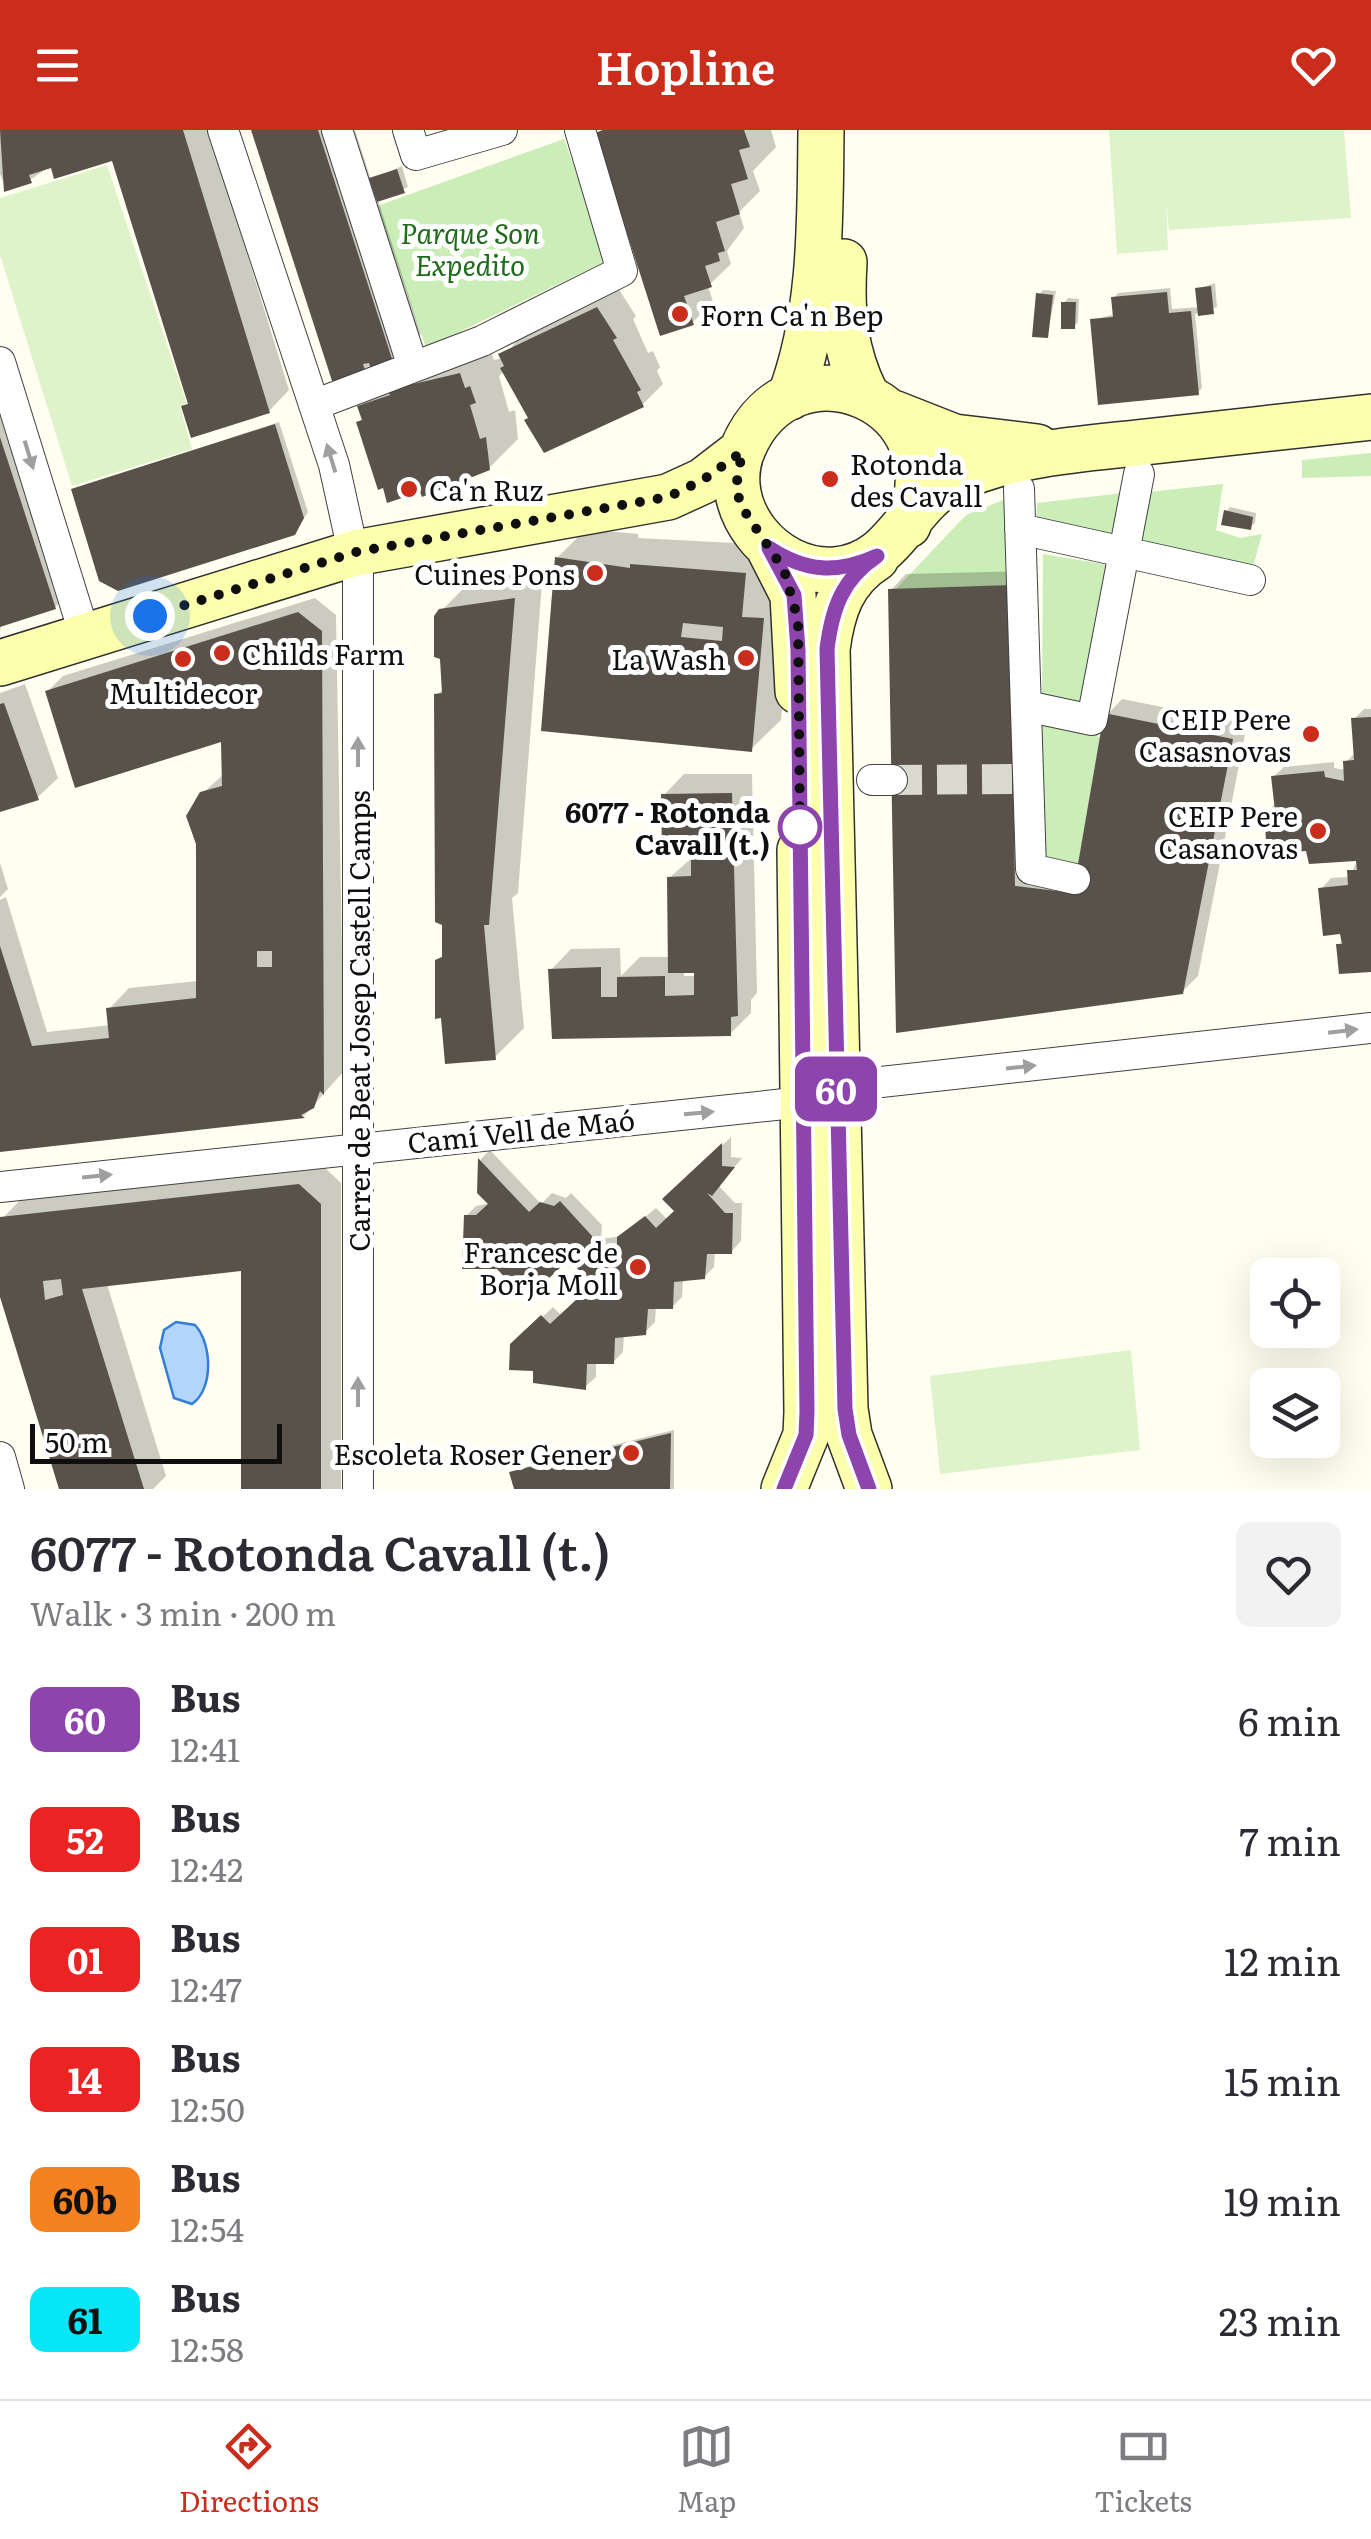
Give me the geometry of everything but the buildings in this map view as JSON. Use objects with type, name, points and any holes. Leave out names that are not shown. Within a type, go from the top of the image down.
[{"type":"street","name":"Carrer de Beat Josep Castell Camps","points":[[223,130],[314,405],[356,552],[358,1489]]},
{"type":"street","points":[[337,130],[413,367]]},
{"type":"street","points":[[408,130],[416,155],[502,130]]},
{"type":"street","points":[[314,405],[482,341],[622,272],[580,130]]},
{"type":"street","points":[[790,397],[802,364],[814,304],[821,130]]},
{"type":"street","points":[[848,130],[841,305],[851,365],[879,404],[908,432],[921,478],[908,525]]},
{"type":"street","points":[[0,362],[85,636]]},
{"type":"street","points":[[869,1489],[849,1435],[845,1409],[820,1094],[798,620],[784,570],[741,506],[736,487],[742,452],[760,418],[790,397],[828,387],[879,404],[954,437],[1079,449]]},
{"type":"street","points":[[784,1489],[806,1435],[820,1094],[827,649],[837,602],[858,569],[877,556],[951,482],[1079,449],[1371,417]]},
{"type":"street","points":[[0,663],[356,552],[668,497],[703,480],[742,452]]},
{"type":"street","points":[[1026,706],[1092,720],[1139,474]]},
{"type":"street","points":[[1019,489],[1026,706],[1020,778],[1031,869],[1075,879]]},
{"type":"street","points":[[1020,529],[1250,580]]},
{"type":"street","points":[[769,548],[789,560],[822,569],[856,566],[877,556]]},
{"type":"street","name":"Camí Vell de Maó","points":[[0,1186],[1371,1028]]},
{"type":"street","points":[[0,1458],[9,1489]]},
{"type":"green space","points":[[1109,130],[1344,130],[1351,218],[1169,230],[1166,202],[1168,250],[1117,254]]},
{"type":"green space","name":"Parque Son Expedito","points":[[564,139],[608,260],[426,348],[377,206]]},
{"type":"green space","points":[[107,165],[187,404],[180,406],[192,449],[72,486],[0,255],[0,198]]},
{"type":"green space","points":[[1371,453],[1371,476],[1302,478],[1302,460]]},
{"type":"green space","points":[[1223,484],[1216,530],[1240,538],[1262,534],[1253,567],[1140,543],[1149,492]]},
{"type":"green space","points":[[1123,493],[1112,539],[1036,525],[1037,503]]},
{"type":"green space","points":[[1008,498],[1007,585],[896,589],[966,515]]},
{"type":"green space","points":[[1043,554],[1109,565],[1080,705],[1042,699]]},
{"type":"green space","points":[[1036,722],[1100,737],[1078,865],[1042,857]]},
{"type":"green space","points":[[1131,1350],[1140,1450],[940,1474],[930,1376]]},
{"type":"water","points":[[176,1322],[195,1325],[205,1343],[207,1377],[192,1404],[174,1398],[160,1348],[164,1330]]},
{"type":"tunnel","points":[[892,780],[1012,779]]},
{"type":"bus line","name":"60","points":[[784,1489],[806,1435],[807,1412],[798,620],[784,570],[769,548],[811,568],[834,570],[856,566],[877,556],[858,569],[847,583],[837,602],[827,649],[845,1409],[860,1472],[869,1489]]},
{"type":"place","name":"Forn Ca'n Bep","points":[[680,314]]},
{"type":"place","name":"Rotonda des Cavall","points":[[830,479]]},
{"type":"place","name":"Ca'n Ruz","points":[[409,489]]},
{"type":"place","name":"Cuines Pons","points":[[595,573]]},
{"type":"place","name":"Childs Farm","points":[[222,653]]},
{"type":"place","name":"La Wash","points":[[746,658]]},
{"type":"place","name":"Multidecor","points":[[183,659]]},
{"type":"place","name":"CEIP Pere Casasnovas","points":[[1311,734]]},
{"type":"place","name":"6077 - Rotonda Cavall (t.)","points":[[800,827]]},
{"type":"place","name":"CEIP Pere Casanovas","points":[[1318,831]]},
{"type":"place","name":"Francesc de Borja Moll","points":[[638,1267]]},
{"type":"place","name":"Escoleta Roser Gener","points":[[631,1453]]},
{"type":"route","points":[[150,616],[356,552],[668,497],[703,480],[742,452],[736,487],[741,506],[784,570],[798,620],[800,827]]}]
